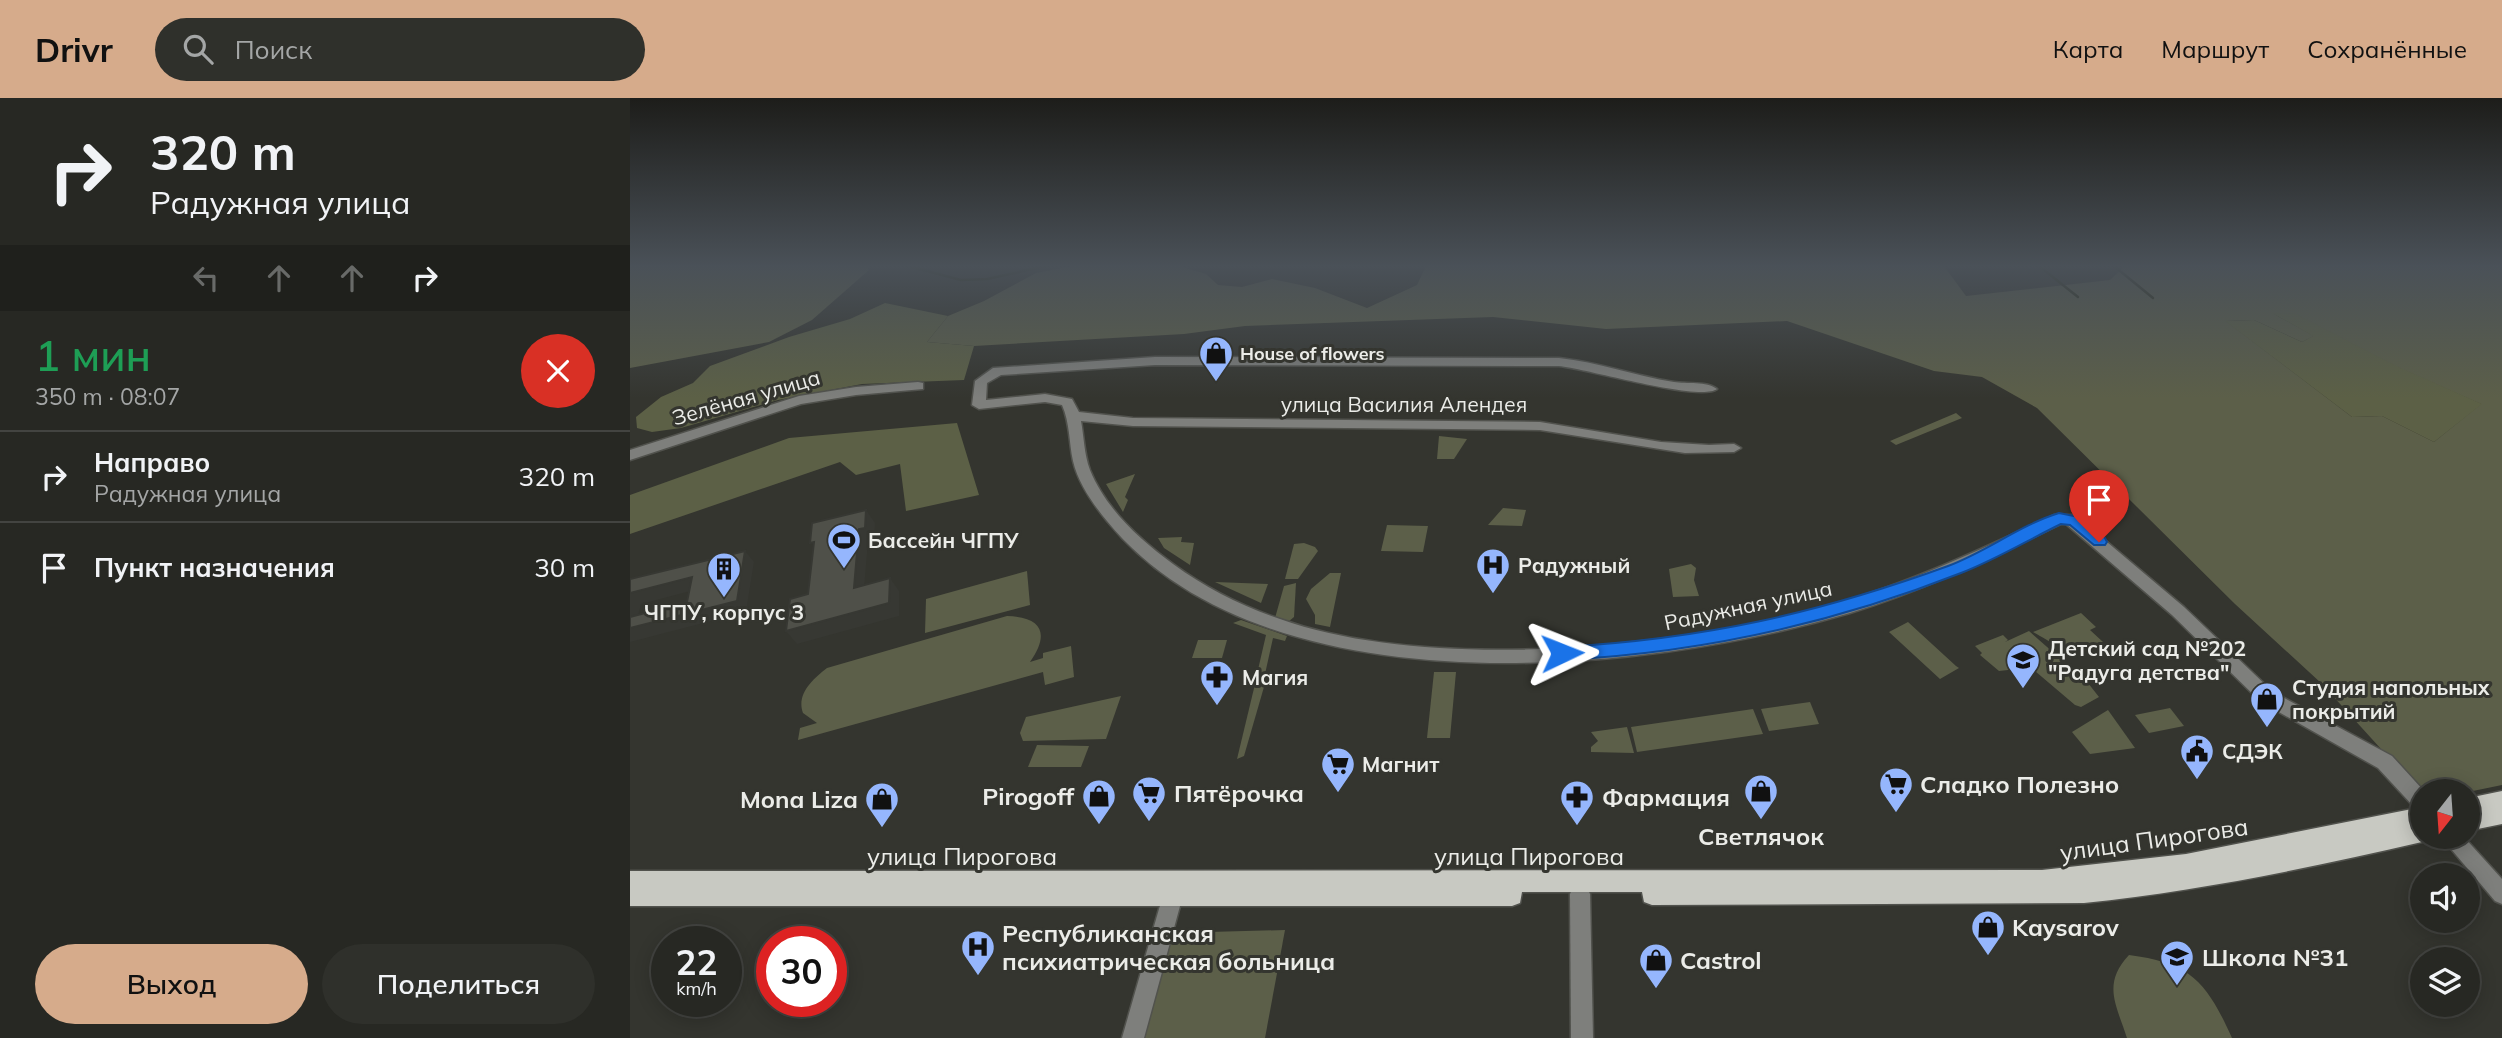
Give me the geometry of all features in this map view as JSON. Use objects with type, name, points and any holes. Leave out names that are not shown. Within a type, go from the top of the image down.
[{"type":"main road","points":[[2480,805],[2502,800]]},
{"type":"main road","points":[[2480,819],[2502,814]]},
{"type":"main road","name":"улица Пирогова","points":[[2120,882],[2410,819]]},
{"type":"main road","name":"улица Пирогова","points":[[630,882],[701,888],[2044,887],[2120,882],[2297,861],[2410,835]]},
{"type":"main road","name":"улица Пирогова","points":[[630,895],[701,888]]},
{"type":"street","name":"улица Василия Алендея","points":[[1710,389],[1677,388],[1596,366],[1559,362],[1164,360],[993,372],[981,382],[979,405],[1058,398],[1070,405],[1073,416],[1133,422],[1540,426],[1577,429],[1679,450],[1734,448]]},
{"type":"street","name":"Зелёная улица","points":[[630,455],[799,400],[856,391],[918,386]]},
{"type":"street","name":"Радужная улица","points":[[1073,416],[1077,450],[1088,480],[1117,526],[1154,558],[1209,596],[1266,622],[1332,640],[1400,651],[1491,655],[1590,652],[1651,648],[1730,635],[1849,607],[1885,595],[1957,569],[2059,519],[2070,519],[2178,611],[2267,698],[2385,762],[2410,789]]},
{"type":"street","points":[[2462,849],[2502,894]]},
{"type":"street","points":[[2474,849],[2502,879]]},
{"type":"street","points":[[1580,888],[1582,1038]]},
{"type":"street","points":[[1133,1038],[1175,889]]},
{"type":"green space","points":[[824,310],[812,320],[769,342],[630,368],[630,311]]},
{"type":"green space","points":[[870,310],[918,310],[948,316],[927,342],[974,346],[964,380],[862,384],[778,400],[681,428],[652,432],[637,428],[636,417],[661,397],[693,383],[710,366],[789,337],[850,319]]},
{"type":"green space","points":[[963,310],[2502,310],[2502,785],[2480,790],[2480,779],[2410,781],[2321,683],[2235,604],[2037,408],[1982,377],[1934,371],[1787,321],[1606,329],[1493,317],[1245,326],[1184,334],[974,346],[927,342],[948,316]],"holes":[[[2274,314],[2481,404],[2434,442],[2382,416],[2352,417],[2226,321],[2254,320],[2302,342],[2314,336]]]},
{"type":"green space","points":[[2272,313],[2296,314],[2396,366],[2482,404],[2434,442],[2382,416],[2352,417],[2225,321],[2254,320],[2302,342],[2313,336]]},
{"type":"green space","points":[[1956,413],[1962,418],[1896,445],[1890,441]]},
{"type":"green space","points":[[957,423],[979,495],[906,511],[900,464],[856,475],[840,462],[630,534],[630,495],[789,438]]},
{"type":"green space","points":[[1439,436],[1467,439],[1454,459],[1437,459]]},
{"type":"green space","points":[[1135,474],[1125,497],[1128,500],[1123,512],[1106,484]]},
{"type":"green space","points":[[1503,508],[1526,510],[1522,526],[1488,525]]},
{"type":"green space","points":[[1387,525],[1428,526],[1423,552],[1381,551]]},
{"type":"green space","points":[[1182,537],[1181,542],[1194,543],[1190,565],[1164,548],[1158,538]]},
{"type":"green space","points":[[1304,543],[1318,551],[1298,579],[1285,579],[1294,544]]},
{"type":"green space","points":[[1691,564],[1696,568],[1694,580],[1699,596],[1673,597],[1669,569]]},
{"type":"green space","points":[[1027,571],[1030,605],[925,633],[926,599]]},
{"type":"green space","points":[[1330,573],[1341,573],[1330,627],[1315,624],[1315,615],[1306,599],[1311,589]]},
{"type":"green space","points":[[1215,582],[1268,584],[1261,603]]},
{"type":"green space","points":[[1296,583],[1294,617],[1288,622],[1275,618],[1284,586]]},
{"type":"green space","points":[[2081,613],[2096,627],[2090,630],[2103,642],[2082,649],[2067,649],[2033,632]]},
{"type":"green space","points":[[1007,616],[1029,620],[1040,629],[1040,644],[1030,662],[1043,658],[1043,653],[1071,646],[1074,677],[1045,685],[1043,672],[798,740],[800,728],[817,723],[803,713],[801,706],[804,693],[811,682],[827,668]]},
{"type":"green space","points":[[1241,620],[1287,636],[1285,641],[1273,638],[1265,674],[1257,674],[1266,635],[1233,623]]},
{"type":"green space","points":[[1908,622],[1959,668],[1940,679],[1889,632]]},
{"type":"green space","points":[[2029,631],[2088,683],[2099,697],[2081,707],[2075,705],[2023,661],[2008,670],[1999,671],[1980,655],[1982,653],[1975,646],[2003,635],[2008,640],[2005,642]]},
{"type":"green space","points":[[1198,640],[1227,640],[1222,658],[1192,658]]},
{"type":"green space","points":[[1434,672],[1456,672],[1450,738],[1427,738]]},
{"type":"green space","points":[[1256,680],[1266,680],[1244,756],[1237,759]]},
{"type":"green space","points":[[1121,696],[1106,739],[1023,741],[1020,733],[1026,717]]},
{"type":"green space","points":[[1810,702],[1819,724],[1769,731],[1761,709]]},
{"type":"green space","points":[[2170,708],[2184,726],[2149,733],[2135,715]]},
{"type":"green space","points":[[1753,709],[1763,734],[1637,752],[1631,727]]},
{"type":"green space","points":[[2108,710],[2135,748],[2090,754],[2072,732]]},
{"type":"green space","points":[[1627,727],[1634,753],[1591,752],[1591,747],[1598,741],[1591,732]]},
{"type":"green space","points":[[1037,745],[1089,746],[1081,767],[1028,767]]},
{"type":"green space","points":[[1285,930],[1265,1038],[1143,1038],[1172,933]]},
{"type":"green space","points":[[2129,955],[2168,964],[2195,979],[2214,1003],[2232,1038],[2127,1038],[2116,1004],[2114,985],[2121,965]]},
{"type":"building","points":[[866,510],[865,528],[859,529],[854,588],[890,578],[889,603],[786,631],[790,599],[808,594],[814,542],[810,543],[812,523]]},
{"type":"building","points":[[745,551],[737,601],[630,628],[630,617],[687,602],[692,577],[630,593],[630,579]]},
{"type":"place","name":"House of flowers","points":[[1216,383]]},
{"type":"place","name":"Бассейн ЧГПУ","points":[[844,570]]},
{"type":"place","name":"Радужный","points":[[1493,595]]},
{"type":"place","name":"ЧГПУ, корпус 3","points":[[724,599]]},
{"type":"place","name":"Детский сад №202 \"Радуга детства\"","points":[[2023,690]]},
{"type":"place","name":"Магия","points":[[1217,707]]},
{"type":"place","name":"Студия напольных покрытий","points":[[2267,729]]},
{"type":"place","name":"СДЭК","points":[[2197,781]]},
{"type":"place","name":"Магнит","points":[[1338,794]]},
{"type":"place","name":"Сладко Полезно","points":[[1896,814]]},
{"type":"place","name":"Светлячок","points":[[1761,821]]},
{"type":"place","name":"Пятёрочка","points":[[1149,823]]},
{"type":"place","name":"Pirogoff","points":[[1099,826]]},
{"type":"place","name":"Фармация","points":[[1577,827]]},
{"type":"place","name":"Mona Liza","points":[[882,829]]},
{"type":"place","name":"Kaysarov","points":[[1988,957]]},
{"type":"place","name":"Республиканская психиатрическая больница","points":[[978,977]]},
{"type":"place","name":"Школа №31","points":[[2177,987]]},
{"type":"place","name":"Castrol","points":[[1656,990]]},
{"type":"route","points":[[1562,653],[1635,649],[1706,639],[1770,627],[1849,607],[1957,569],[2059,519],[2074,520],[2099,542]]}]
